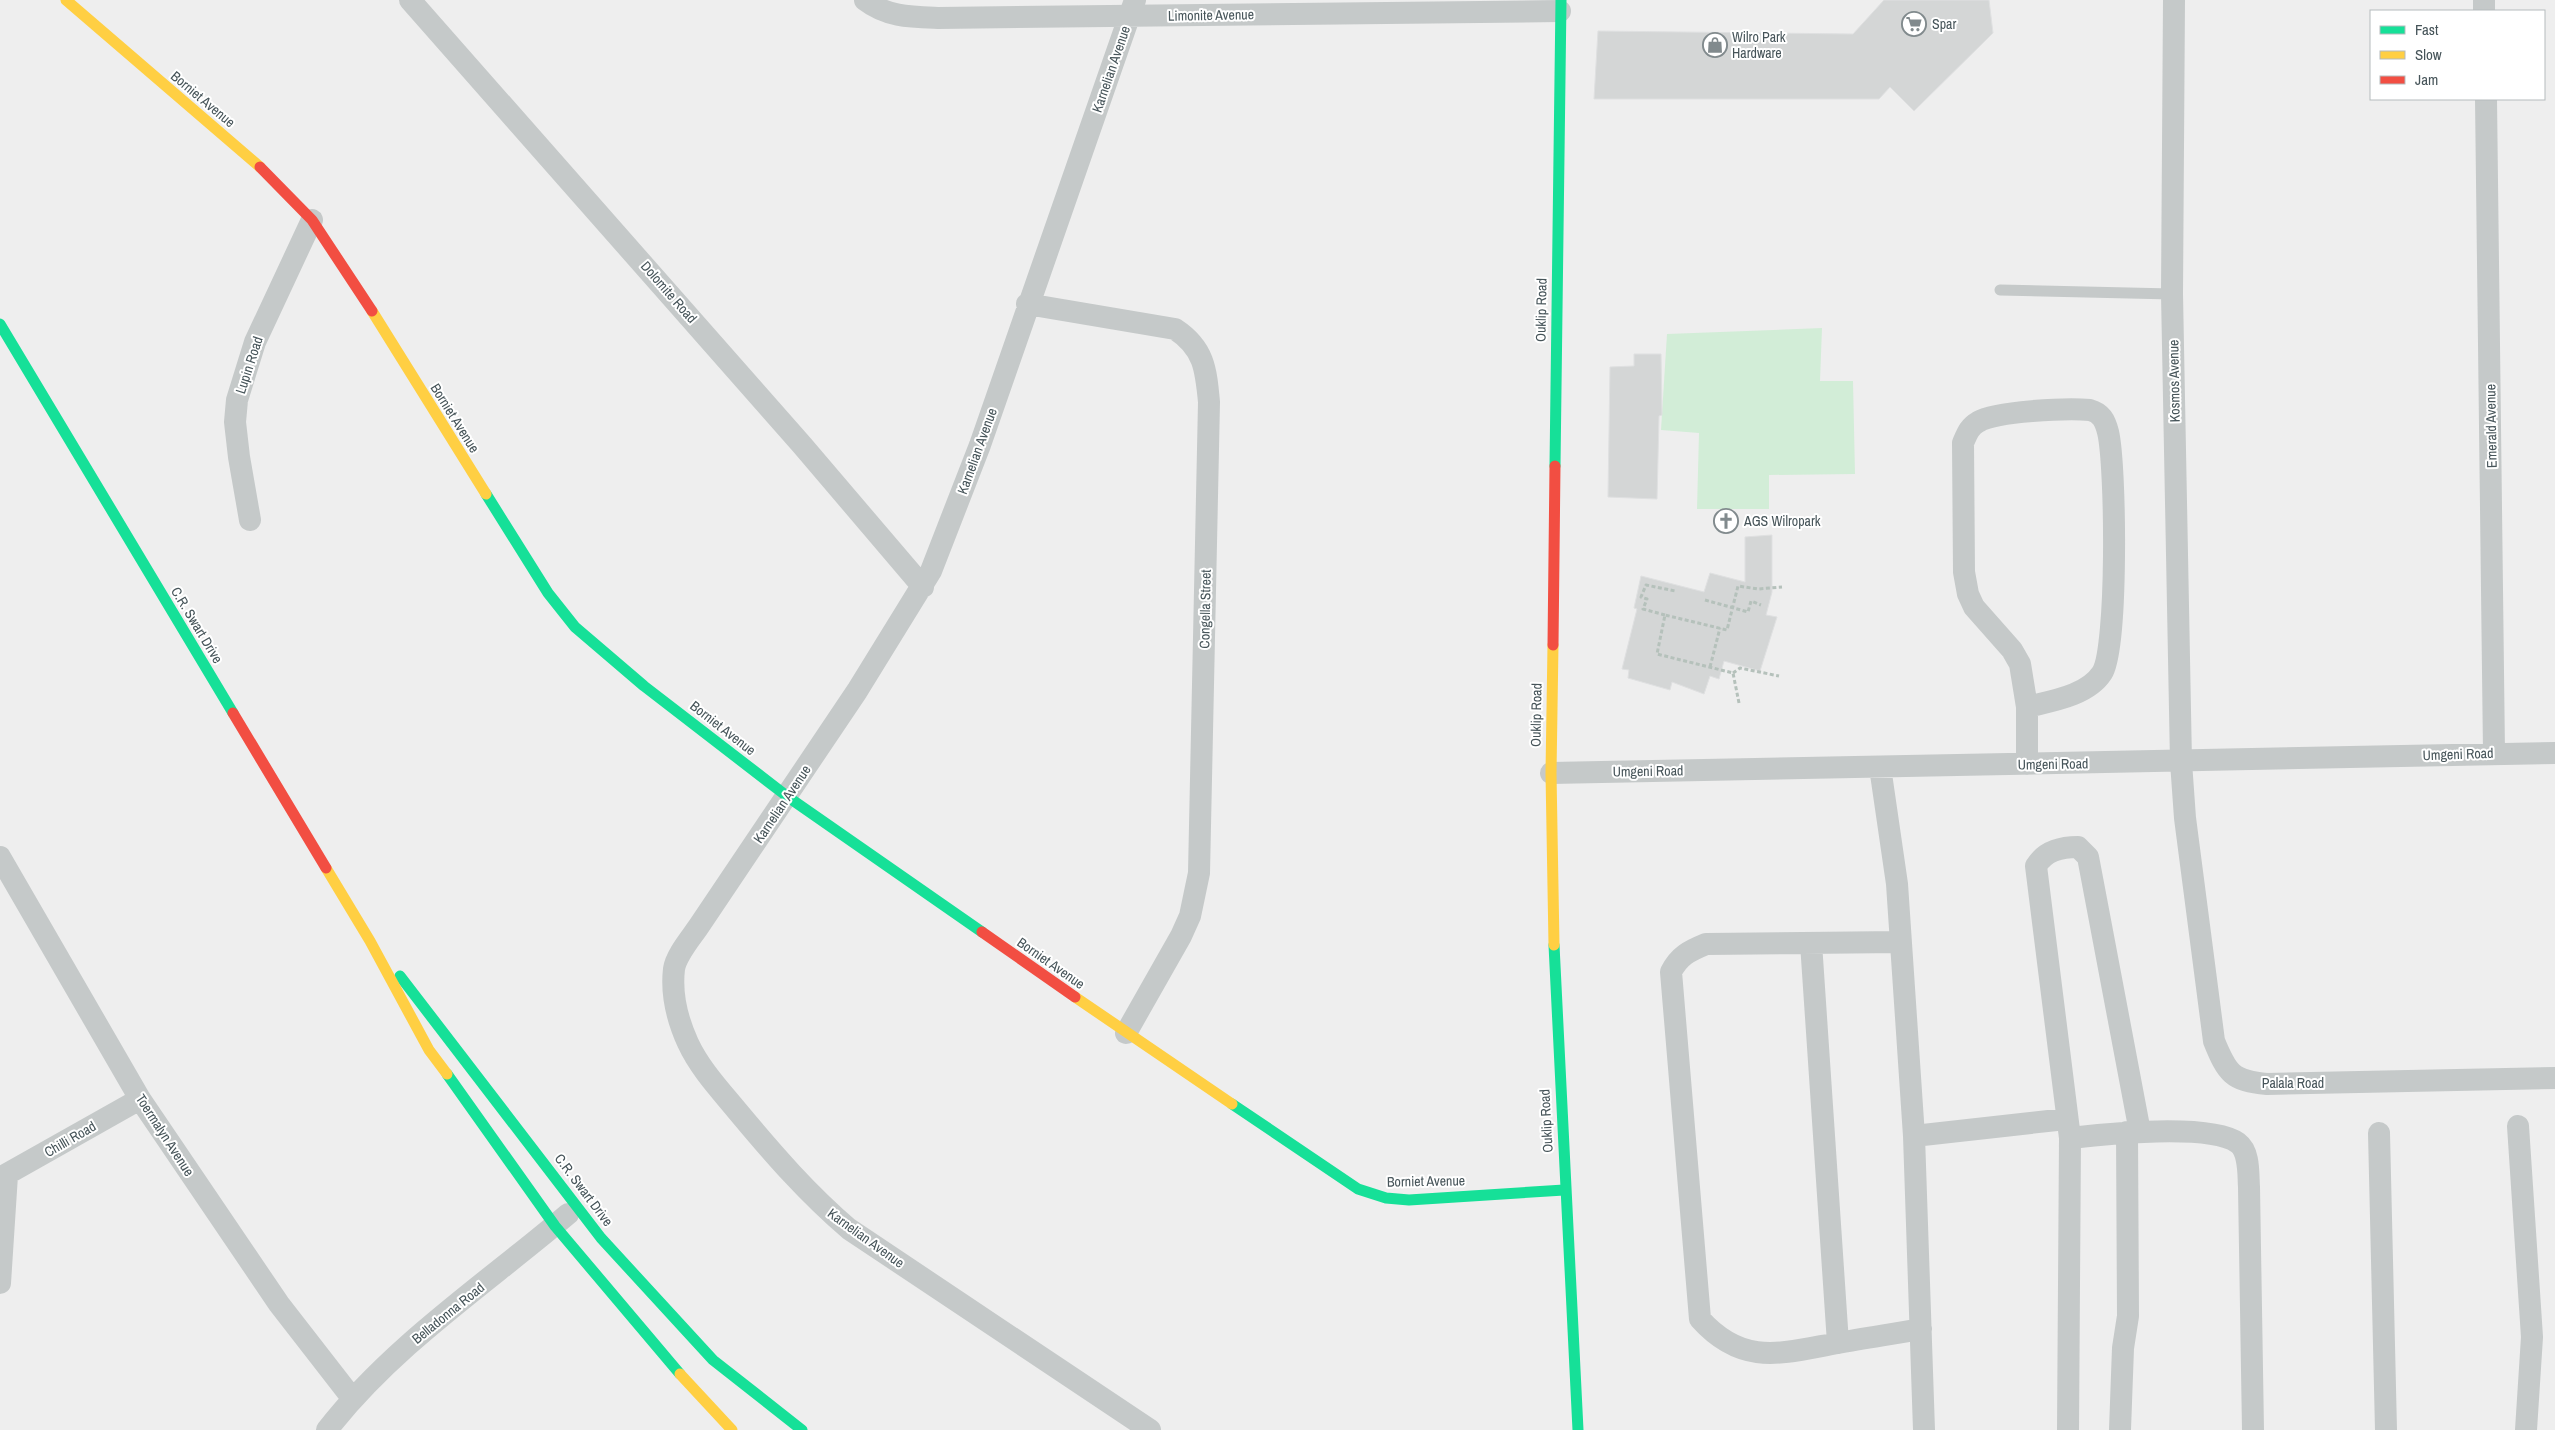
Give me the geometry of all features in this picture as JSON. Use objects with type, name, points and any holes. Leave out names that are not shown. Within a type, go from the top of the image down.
[{"type":"street","name":"Borniet Avenue","points":[[66,0],[271,177],[312,220],[350,276],[514,542],[562,612],[575,628],[644,686],[788,797],[1126,1033],[1358,1189],[1373,1195],[1409,1200],[1564,1190]]},
{"type":"street","name":"Dolomite Road","points":[[410,0],[789,430],[923,588]]},
{"type":"street","name":"Limonite Avenue","points":[[865,0],[892,14],[909,17],[1132,8],[1561,5]]},
{"type":"street","name":"Kosmos Avenue","points":[[2174,0],[2172,294],[2181,762]]},
{"type":"street","name":"Ouklip Road","points":[[1561,5],[1550,773],[1554,955],[1564,1190],[1578,1430]]},
{"type":"street","name":"Karnelian Avenue","points":[[1132,8],[1027,304],[980,445],[938,557],[923,588],[788,797],[699,926],[675,966],[676,1009],[696,1057],[712,1080],[784,1167],[849,1229],[1150,1430]]},
{"type":"street","name":"Emerald Avenue","points":[[2486,100],[2494,752]]},
{"type":"street","name":"Lupin Road","points":[[250,520],[238,457],[235,422],[237,400],[255,342],[312,220]]},
{"type":"street","name":"Congella Street","points":[[1027,304],[1175,329],[1188,338],[1206,368],[1209,402],[1198,873],[1190,916],[1126,1033]]},
{"type":"street","name":"C.R. Swart Drive","points":[[0,324],[370,941],[429,1050],[555,1226],[663,1355],[717,1416],[732,1430]]},
{"type":"street","points":[[2027,707],[2074,694],[2101,675],[2107,664],[2110,644],[2112,568],[2112,458],[2104,422],[2098,412],[2090,410],[2010,414],[1979,421],[1970,428],[1963,443],[1964,572],[1968,594],[1974,606],[2012,650],[2020,664],[2027,707],[2027,764]]},
{"type":"street","name":"Umgeni Road","points":[[1550,773],[2181,762],[2494,752],[2555,753]]},
{"type":"street","name":"Palala Road","points":[[2181,762],[2185,818],[2214,1041],[2230,1073],[2245,1082],[2267,1084],[2555,1078]]},
{"type":"street","points":[[1880,767],[1897,884],[1914,1136],[1924,1430]]},
{"type":"street","points":[[2068,1430],[2068,1128],[2036,866],[2041,858],[2050,852],[2069,847],[2078,848],[2083,851],[2090,864],[2134,1132],[2128,1316],[2123,1348],[2120,1430]]},
{"type":"street","name":"Toermalyn Avenue","points":[[0,857],[140,1099],[279,1304],[352,1398]]},
{"type":"street","name":"C.R. Swart Drive","points":[[370,941],[426,1007],[601,1238],[713,1360],[802,1430]]},
{"type":"street","points":[[1900,942],[1706,944],[1689,951],[1677,960],[1671,972],[1700,1319],[1715,1336],[1740,1349],[1775,1355],[1921,1329]]},
{"type":"street","points":[[1811,943],[1838,1343]]},
{"type":"street","name":"Chilli Road","points":[[3,1177],[140,1099]]},
{"type":"street","points":[[2518,1126],[2532,1336],[2526,1430]]},
{"type":"street","points":[[1914,1136],[2068,1128],[2210,1134],[2239,1144],[2244,1152],[2249,1187],[2253,1430]]},
{"type":"street","points":[[2379,1133],[2386,1430]]},
{"type":"street","points":[[0,1284],[3,1177]]},
{"type":"street","name":"Belladonna Road","points":[[328,1430],[352,1398],[415,1340],[578,1206]]},
{"type":"lane","points":[[2000,290],[2172,294]]},
{"type":"path","points":[[1675,591],[1646,585],[1641,597],[1647,599],[1644,609],[1727,630],[1738,586],[1782,588]]},
{"type":"path","points":[[1705,600],[1748,612],[1751,601],[1761,605]]},
{"type":"path","points":[[1665,615],[1657,654],[1733,673]]},
{"type":"path","points":[[1710,667],[1720,628]]},
{"type":"path","points":[[1733,673],[1740,668],[1779,676]]},
{"type":"path","points":[[1733,673],[1740,703]]},
{"type":"green space","points":[[1822,328],[1820,381],[1853,381],[1855,474],[1769,475],[1769,509],[1697,509],[1699,433],[1661,430],[1667,334]]},
{"type":"building","points":[[1884,0],[1989,0],[1993,33],[1914,111],[1890,87],[1879,99],[1594,99],[1598,31],[1853,34]]},
{"type":"building","points":[[1634,354],[1661,354],[1662,415],[1659,416],[1657,499],[1608,497],[1610,367],[1634,366]]},
{"type":"building","points":[[1772,535],[1772,592],[1766,615],[1777,617],[1760,671],[1724,661],[1719,679],[1710,676],[1704,694],[1672,682],[1670,690],[1628,678],[1629,670],[1622,669],[1637,609],[1634,608],[1641,576],[1704,592],[1710,573],[1745,582],[1745,537]]},
{"type":"traffic: fast","points":[[1555,466],[1561,0]]},
{"type":"traffic: fast","points":[[0,324],[233,713]]},
{"type":"traffic: fast","points":[[486,494],[548,593],[575,627],[644,686],[788,797],[982,932]]},
{"type":"traffic: fast","points":[[1554,945],[1578,1430]]},
{"type":"traffic: fast","points":[[400,976],[601,1238],[713,1360],[802,1430]]},
{"type":"traffic: fast","points":[[447,1074],[555,1226],[680,1374]]},
{"type":"traffic: fast","points":[[1232,1104],[1358,1189],[1386,1198],[1409,1200],[1564,1190]]},
{"type":"traffic: slow","points":[[66,0],[260,167]]},
{"type":"traffic: slow","points":[[372,311],[486,494]]},
{"type":"traffic: slow","points":[[1553,645],[1551,773],[1554,945]]},
{"type":"traffic: slow","points":[[326,868],[370,941],[429,1050],[447,1074]]},
{"type":"traffic: slow","points":[[1075,997],[1232,1104]]},
{"type":"traffic: slow","points":[[680,1374],[732,1430]]},
{"type":"traffic: jam","points":[[260,167],[312,220],[372,311]]},
{"type":"traffic: jam","points":[[1553,645],[1555,466]]},
{"type":"traffic: jam","points":[[233,713],[326,868]]},
{"type":"traffic: jam","points":[[982,932],[1075,997]]},
{"type":"place","name":"Spar","points":[[1914,24]]},
{"type":"place","name":"Wilro Park Hardware","points":[[1715,45]]},
{"type":"place","name":"AGS Wilropark","points":[[1726,521]]}]
